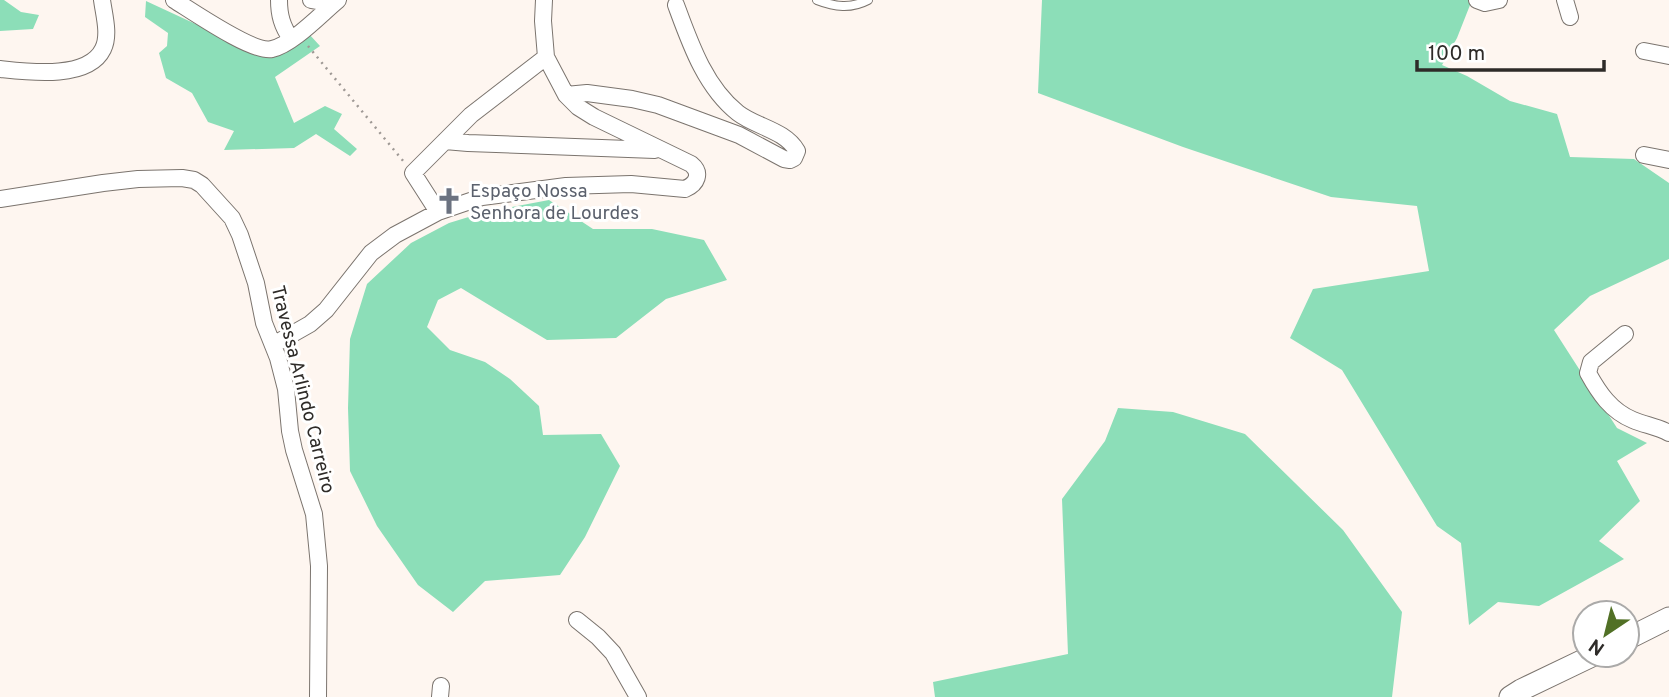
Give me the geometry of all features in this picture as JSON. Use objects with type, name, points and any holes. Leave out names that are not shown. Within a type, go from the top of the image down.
[{"type":"main road","points":[[1641,632],[1669,618]]},
{"type":"main road","points":[[1510,697],[1571,667]]},
{"type":"street","points":[[0,69],[68,71],[83,68],[95,61],[103,50],[105,41],[102,0]]},
{"type":"street","points":[[174,0],[246,43],[259,49],[270,50],[306,28],[335,2]]},
{"type":"street","points":[[279,0],[281,22],[291,38]]},
{"type":"street","points":[[311,0],[335,2]]},
{"type":"street","points":[[273,345],[310,324],[327,310],[370,253],[395,235],[438,212],[482,197],[566,186],[631,184],[685,189],[692,187],[698,178],[695,167],[594,117],[578,107],[566,94],[546,57],[544,0]]},
{"type":"street","points":[[1477,0],[1485,3],[1499,0]]},
{"type":"street","points":[[1565,0],[1570,17]]},
{"type":"street","points":[[566,94],[587,93],[658,105],[739,135],[783,159],[794,158],[797,151],[790,142],[747,120],[717,91],[689,40],[676,2]]},
{"type":"street","points":[[1644,51],[1669,56]]},
{"type":"street","points":[[438,212],[412,173],[471,115],[546,57]]},
{"type":"street","points":[[445,141],[662,150]]},
{"type":"street","points":[[1644,155],[1669,160]]},
{"type":"street","name":"Travessa Arlindo Carreiro","points":[[0,199],[138,179],[182,178],[194,180],[207,190],[232,218],[256,283],[264,323],[284,377],[294,450],[314,513],[319,566],[318,697]]},
{"type":"street","points":[[1625,334],[1591,362],[1588,373],[1596,388],[1619,413],[1669,433]]},
{"type":"street","points":[[577,620],[613,653],[638,697]]},
{"type":"lane","points":[[817,0],[841,7],[855,6],[868,0]]},
{"type":"path","points":[[291,38],[302,38],[412,173]]},
{"type":"green space","points":[[0,0],[21,12],[39,15],[33,29],[0,31]]},
{"type":"green space","points":[[1042,0],[1472,0],[1457,38],[1442,65],[1510,101],[1557,114],[1570,157],[1634,159],[1669,183],[1669,259],[1590,296],[1554,330],[1617,428],[1647,443],[1617,461],[1640,501],[1599,541],[1624,559],[1539,606],[1498,602],[1469,625],[1461,543],[1437,526],[1342,370],[1290,338],[1313,289],[1429,271],[1417,206],[1331,197],[1183,147],[1038,93]]},
{"type":"green space","points":[[146,1],[269,58],[309,34],[320,46],[275,77],[294,123],[325,106],[342,114],[334,129],[357,149],[350,156],[316,134],[294,148],[224,150],[234,131],[208,122],[192,93],[166,78],[159,53],[167,46],[168,33],[145,17]]},
{"type":"green space","points":[[549,200],[593,229],[652,229],[704,240],[727,280],[666,299],[616,338],[547,340],[461,288],[438,300],[427,327],[450,350],[485,362],[510,379],[539,406],[543,435],[601,434],[620,466],[585,537],[560,575],[485,581],[453,612],[418,585],[377,526],[350,471],[350,339],[367,284],[411,243],[449,223],[485,212]]},
{"type":"green space","points":[[1118,408],[1173,412],[1245,434],[1343,530],[1402,612],[1392,697],[935,697],[933,682],[1068,654],[1062,499],[1105,441]]},
{"type":"place","name":"Espaço Nossa Senhora de Lourdes","points":[[449,201]]}]
